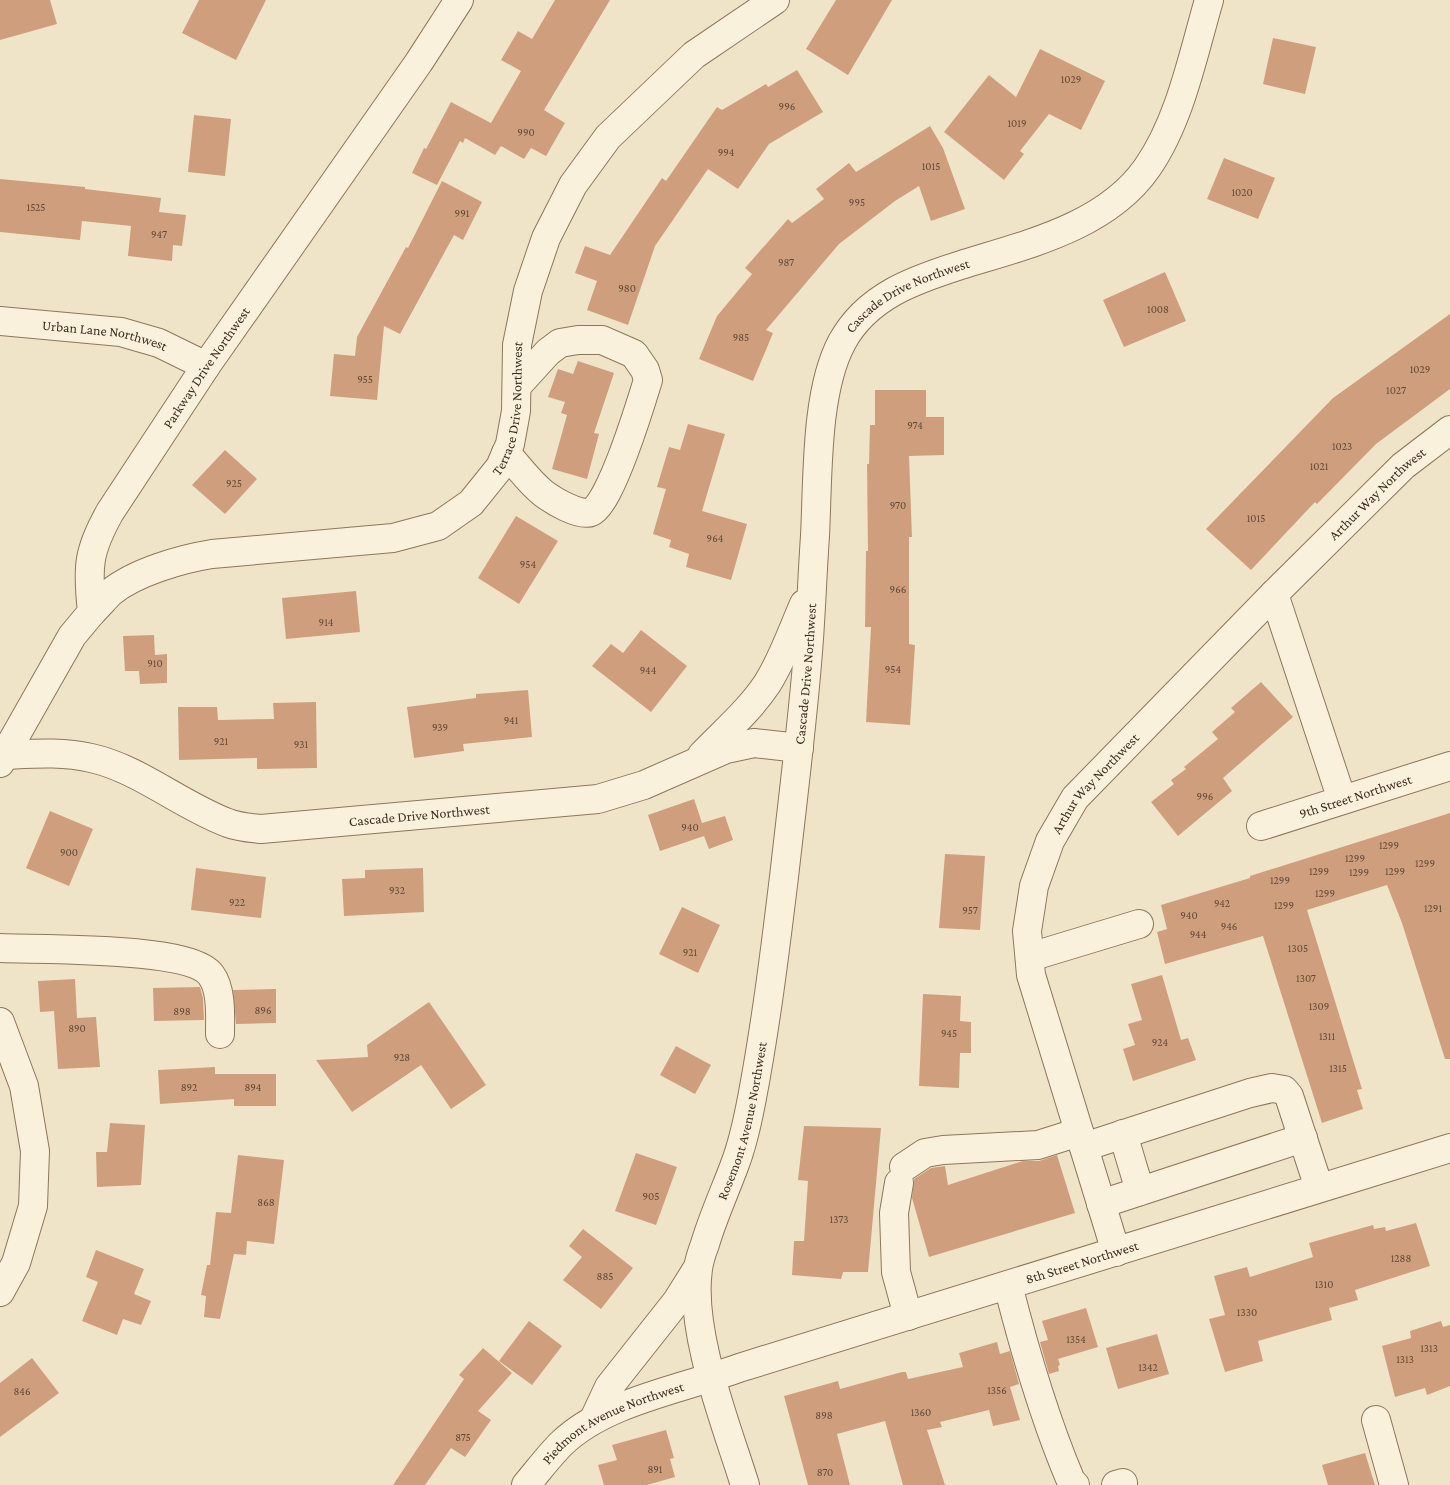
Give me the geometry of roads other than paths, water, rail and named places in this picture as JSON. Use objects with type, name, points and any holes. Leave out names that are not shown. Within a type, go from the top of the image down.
[{"type":"street","name":"Parkway Drive Northwest","points":[[92,612],[89,584],[90,560],[97,534],[110,512],[206,366],[419,62],[459,0]]},
{"type":"street","name":"Terrace Drive Northwest","points":[[92,612],[112,592],[132,580],[186,558],[393,538],[438,526],[471,503],[500,467],[510,444],[516,411],[517,345],[528,291],[546,238],[573,185],[608,137],[694,55],[774,0]]},
{"type":"street","name":"Cascade Drive Northwest","points":[[1,758],[50,753],[92,758],[126,770],[229,824],[261,829],[598,799],[644,785],[726,749],[754,743],[799,748],[808,658],[823,403],[830,369],[842,341],[860,316],[877,300],[900,287],[926,276],[1043,240],[1096,214],[1126,192],[1146,170],[1164,141],[1186,78],[1209,0]]},
{"type":"street","name":"Urban Lane Northwest","points":[[0,321],[121,332],[158,343],[206,366]]},
{"type":"street","points":[[506,453],[543,493],[577,513],[591,513],[601,505],[618,469],[648,380],[645,370],[634,354],[602,340],[578,340],[560,343],[548,352],[517,386]]},
{"type":"street","name":"Arthur Way Northwest","points":[[1116,1252],[1031,974],[1027,931],[1034,886],[1050,842],[1075,798],[1274,594],[1403,466],[1450,430]]},
{"type":"street","points":[[691,765],[750,707],[766,684],[781,659],[812,584]]},
{"type":"street","points":[[1274,594],[1342,800]]},
{"type":"street","points":[[1,758],[72,636],[92,612]]},
{"type":"street","name":"Rosemont Avenue Northwest","points":[[745,1485],[712,1378],[701,1334],[697,1307],[698,1268],[711,1223],[737,1158],[751,1104],[766,1017],[799,748]]},
{"type":"street","name":"9th Street Northwest","points":[[1262,826],[1450,766]]},
{"type":"street","points":[[1030,957],[1139,924]]},
{"type":"street","points":[[0,948],[114,952],[164,956],[195,964],[210,974],[220,997],[220,1034]]},
{"type":"street","points":[[0,1022],[24,1086],[35,1151],[33,1206],[16,1263],[0,1292]]},
{"type":"street","points":[[908,1316],[896,1272],[894,1213],[902,1175],[925,1153],[944,1150],[1038,1145],[1122,1134],[1250,1093],[1272,1088],[1284,1090],[1289,1096],[1319,1188]]},
{"type":"street","points":[[1122,1134],[1140,1191]]},
{"type":"street","points":[[1101,1204],[1303,1138]]},
{"type":"street","name":"8th Street Northwest","points":[[712,1378],[739,1368],[1450,1148]]},
{"type":"street","points":[[594,1420],[609,1387],[677,1301],[698,1268]]},
{"type":"street","points":[[1008,1285],[1025,1351],[1056,1446],[1071,1481],[1075,1485]]},
{"type":"street","name":"Piedmont Avenue Northwest","points":[[526,1485],[561,1443],[594,1420],[627,1404],[712,1378]]},
{"type":"street","points":[[1376,1420],[1394,1485]]}]
